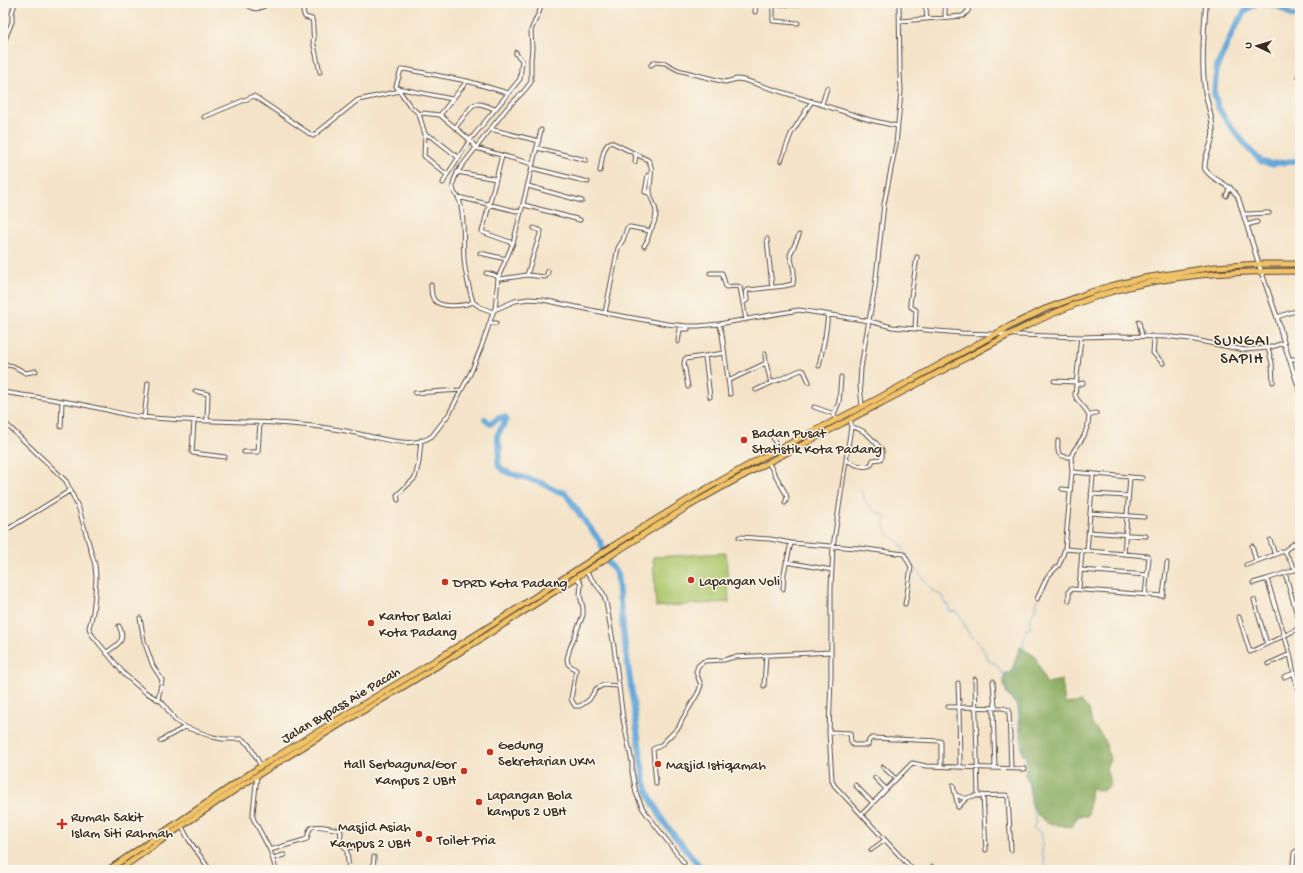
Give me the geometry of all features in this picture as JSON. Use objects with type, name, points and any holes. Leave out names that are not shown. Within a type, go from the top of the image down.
[{"type":"highway","points":[[1259,264],[1300,264]]},
{"type":"highway","name":"Jalan Bypass Aie Pacah","points":[[108,870],[225,793],[261,766],[423,668],[616,544],[699,493],[1019,322],[1088,293],[1126,282],[1183,271],[1259,264]]},
{"type":"highway","points":[[119,870],[126,868],[225,793],[440,665],[588,571],[614,552],[684,509],[788,451],[1039,319],[1103,294],[1175,278],[1217,273],[1300,271]]},
{"type":"highway","points":[[785,446],[788,451]]},
{"type":"highway","points":[[290,748],[293,753]]},
{"type":"street","points":[[3,48],[6,34],[12,22],[12,13],[15,3]]},
{"type":"street","points":[[245,3],[252,9],[257,9],[270,3]]},
{"type":"street","points":[[304,3],[303,12],[305,17],[312,19],[313,22],[312,34],[320,72]]},
{"type":"street","points":[[443,182],[459,158],[490,129],[507,108],[524,91],[530,82],[532,48],[531,30],[540,10],[540,3]]},
{"type":"street","points":[[755,12],[756,3]]},
{"type":"street","points":[[862,406],[860,385],[875,287],[884,204],[896,144],[901,90],[899,3]]},
{"type":"street","points":[[923,3],[926,9],[927,18]]},
{"type":"street","points":[[942,3],[945,9],[945,17]]},
{"type":"street","points":[[900,21],[955,17],[967,14],[969,3]]},
{"type":"street","points":[[1206,3],[1204,78],[1213,135],[1204,166],[1206,171],[1230,187],[1238,197],[1261,271],[1278,317],[1289,360],[1300,391]]},
{"type":"street","points":[[798,5],[773,4],[773,21],[798,23]]},
{"type":"street","points":[[516,52],[522,60],[520,79],[495,109],[473,144],[457,172],[452,189],[458,197],[460,203],[466,271],[473,302],[480,306],[494,311],[515,301],[529,299],[543,300],[605,313],[687,326],[719,324],[795,310],[869,321],[892,327],[997,335],[1183,337],[1244,350],[1268,348],[1284,343]]},
{"type":"street","points":[[651,65],[655,62],[664,63],[678,70],[725,82],[744,80],[870,120],[897,126]]},
{"type":"street","points":[[447,175],[424,156],[425,134],[419,114],[410,106],[396,86],[401,70],[404,69],[467,81],[508,93]]},
{"type":"street","points":[[1298,77],[1300,73]]},
{"type":"street","points":[[440,115],[467,81]]},
{"type":"street","points":[[822,104],[828,88]]},
{"type":"street","points":[[204,117],[254,96],[313,136],[358,100],[399,90],[452,99]]},
{"type":"street","points":[[781,161],[791,134],[812,101]]},
{"type":"street","points":[[455,128],[475,104],[480,104],[495,109]]},
{"type":"street","points":[[419,114],[422,112],[440,115],[473,144],[502,156],[533,164]]},
{"type":"street","points":[[490,129],[539,142]]},
{"type":"street","points":[[3,392],[62,401],[144,418],[300,425],[339,429],[399,441],[412,442],[429,438],[449,414],[471,372],[490,323],[494,311],[498,278],[513,243],[524,205],[541,130]]},
{"type":"street","points":[[425,134],[435,139],[459,158]]},
{"type":"street","points":[[3,141],[5,155]]},
{"type":"street","points":[[600,171],[605,147],[609,142],[613,142],[648,160],[651,165],[650,193],[656,212],[654,222],[644,246]]},
{"type":"street","points":[[537,148],[586,160]]},
{"type":"street","points":[[635,162],[636,154]]},
{"type":"street","points":[[502,156],[482,233],[513,243]]},
{"type":"street","points":[[532,168],[588,182]]},
{"type":"street","points":[[457,172],[496,179]]},
{"type":"street","points":[[648,175],[644,192],[650,193]]},
{"type":"street","points":[[528,186],[582,201]]},
{"type":"street","points":[[1226,196],[1230,187]]},
{"type":"street","points":[[458,197],[521,212]]},
{"type":"street","points":[[524,205],[580,220]]},
{"type":"street","points":[[1244,214],[1269,213]]},
{"type":"street","points":[[1247,225],[1257,222]]},
{"type":"street","points":[[605,313],[618,248],[623,240],[627,228],[630,227],[650,231]]},
{"type":"street","points":[[534,228],[547,232]]},
{"type":"street","points":[[527,275],[542,230]]},
{"type":"street","points":[[743,303],[747,300],[746,291],[748,290],[793,284],[794,271],[790,255],[799,236]]},
{"type":"street","points":[[767,240],[772,287]]},
{"type":"street","points":[[480,253],[506,259]]},
{"type":"street","points":[[915,329],[916,310],[911,307],[910,303],[917,257]]},
{"type":"street","points":[[486,273],[503,279],[527,275],[545,276],[548,275],[548,271]]},
{"type":"street","points":[[710,273],[722,273],[726,287],[740,287],[746,320]]},
{"type":"street","points":[[431,286],[431,292],[434,299],[439,303],[464,305],[473,302]]},
{"type":"street","points":[[1278,317],[1292,312],[1300,312]]},
{"type":"street","points":[[819,366],[828,315]]},
{"type":"street","points":[[1139,322],[1142,336]]},
{"type":"street","points":[[490,323],[496,324]]},
{"type":"street","points":[[719,324],[722,334],[730,394]]},
{"type":"street","points":[[678,342],[680,329],[688,329],[687,326]]},
{"type":"street","points":[[1152,336],[1154,342],[1153,354],[1163,362]]},
{"type":"street","points":[[1037,599],[1047,577],[1059,565],[1065,549],[1073,452],[1084,436],[1088,424],[1089,416],[1075,394],[1081,337]]},
{"type":"street","points":[[1268,348],[1272,363],[1273,382]]},
{"type":"street","points":[[688,387],[684,361],[687,358],[724,353]]},
{"type":"street","points":[[765,354],[771,383]]},
{"type":"street","points":[[705,356],[710,397]]},
{"type":"street","points":[[1289,360],[1300,359]]},
{"type":"street","points":[[728,381],[766,363]]},
{"type":"street","points":[[3,364],[13,366],[26,373],[36,371]]},
{"type":"street","points":[[756,390],[802,370],[804,371],[809,382]]},
{"type":"street","points":[[835,420],[834,414],[839,402],[841,377]]},
{"type":"street","points":[[1054,381],[1084,383]]},
{"type":"street","points":[[144,418],[148,383]]},
{"type":"street","points":[[415,393],[461,390]]},
{"type":"street","points":[[195,391],[208,394],[207,421]]},
{"type":"street","points":[[61,428],[62,401]]},
{"type":"street","points":[[814,407],[834,414]]},
{"type":"street","points":[[1089,416],[1096,413]]},
{"type":"street","points":[[851,419],[852,427],[833,547],[829,732],[832,782],[913,870]]},
{"type":"street","points":[[3,421],[61,476],[71,490],[83,522],[96,565],[95,594],[89,628],[90,632],[125,675],[145,692],[162,702],[171,716],[185,727],[222,739],[242,739],[249,745],[261,766]]},
{"type":"street","points":[[194,421],[192,452],[199,455],[224,457]]},
{"type":"street","points":[[244,452],[258,452],[260,423]]},
{"type":"street","points":[[846,460],[866,467],[871,465],[874,459],[882,458],[882,450],[869,436],[860,428],[852,427]]},
{"type":"street","points":[[772,435],[778,450]]},
{"type":"street","points":[[398,500],[397,495],[415,478],[419,462],[421,440]]},
{"type":"street","points":[[1058,441],[1060,455],[1063,457],[1072,458]]},
{"type":"street","points":[[768,462],[786,494],[787,498],[785,503]]},
{"type":"street","points":[[1072,472],[1142,478]]},
{"type":"street","points":[[1087,552],[1093,474]]},
{"type":"street","points":[[1124,554],[1130,477]]},
{"type":"street","points":[[3,532],[71,490]]},
{"type":"street","points":[[1062,490],[1070,490]]},
{"type":"street","points":[[1091,494],[1128,496]]},
{"type":"street","points":[[1090,513],[1144,517]]},
{"type":"street","points":[[1088,532],[1146,536]]},
{"type":"street","points":[[740,537],[770,539],[791,543],[833,547],[858,548],[904,554],[911,567],[905,604]]},
{"type":"street","points":[[1246,565],[1284,551],[1300,539]]},
{"type":"street","points":[[1270,540],[1275,555]]},
{"type":"street","points":[[783,589],[786,562],[791,543]]},
{"type":"street","points":[[1252,546],[1256,561]]},
{"type":"street","points":[[1065,549],[1149,557],[1145,595]]},
{"type":"street","points":[[1079,589],[1082,551]]},
{"type":"street","points":[[1253,583],[1298,569],[1284,551]]},
{"type":"street","points":[[786,562],[832,570]]},
{"type":"street","points":[[1069,601],[1070,589],[1164,596],[1167,563]]},
{"type":"street","points":[[1080,570],[1147,575]]},
{"type":"street","points":[[588,571],[604,593],[606,602],[623,719],[631,757],[636,793],[644,810],[684,863]]},
{"type":"street","points":[[1285,573],[1300,625]]},
{"type":"street","points":[[577,578],[581,584],[580,595],[584,612],[567,659],[568,664],[576,670],[572,702],[575,706],[580,706],[589,700],[596,690],[603,685],[619,686]]},
{"type":"street","points":[[1267,579],[1290,654],[1297,688],[1300,691]]},
{"type":"street","points":[[1254,600],[1268,644]]},
{"type":"street","points":[[1239,617],[1249,651],[1252,652],[1300,628]]},
{"type":"street","points":[[140,618],[144,641],[153,666],[162,680],[158,699]]},
{"type":"street","points":[[106,653],[122,639],[123,635],[119,626]]},
{"type":"street","points":[[656,784],[653,749],[660,746],[680,727],[682,720],[701,685],[696,672],[698,666],[702,662],[724,660],[734,657],[831,652]]},
{"type":"street","points":[[1268,664],[1290,654]]},
{"type":"street","points":[[764,686],[766,655]]},
{"type":"street","points":[[1284,677],[1294,673]]},
{"type":"street","points":[[975,679],[978,795]]},
{"type":"street","points":[[993,681],[995,768]]},
{"type":"street","points":[[958,683],[960,768]]},
{"type":"street","points":[[948,707],[1009,709],[1011,769]]},
{"type":"street","points":[[160,741],[185,727]]},
{"type":"street","points":[[829,732],[850,733],[851,742],[853,745],[868,746],[870,739],[872,738],[940,741],[941,766]]},
{"type":"street","points":[[862,814],[912,763],[926,766],[1025,770]]},
{"type":"street","points":[[883,767],[896,780]]},
{"type":"street","points":[[257,775],[253,813],[270,850],[276,870]]},
{"type":"street","points":[[875,778],[886,790]]},
{"type":"street","points":[[855,785],[873,803]]},
{"type":"street","points":[[953,785],[958,807],[966,799],[978,795],[1004,794],[1007,796],[1011,850]]},
{"type":"street","points":[[956,795],[966,799]]},
{"type":"street","points":[[983,795],[986,850]]},
{"type":"street","points":[[270,850],[307,839],[311,828],[314,826],[340,830],[340,843],[346,848],[349,861],[349,870]]},
{"type":"street","points":[[182,827],[189,840],[210,870]]},
{"type":"street","points":[[872,850],[885,840]]},
{"type":"street","points":[[346,848],[362,846]]},
{"type":"street","points":[[1300,851],[1294,852],[1294,864],[1295,866],[1300,867]]},
{"type":"street","points":[[273,858],[284,855]]},
{"type":"street","points":[[373,870],[374,857]]},
{"type":"street","points":[[990,870],[1004,870]]},
{"type":"green space","name":"Lapangan Voli","points":[[726,553],[729,602],[656,607],[653,557]]},
{"type":"green space","points":[[1020,647],[1035,656],[1046,683],[1062,680],[1065,704],[1082,702],[1089,709],[1092,724],[1105,740],[1110,759],[1106,768],[1111,785],[1102,791],[1091,788],[1088,816],[1078,816],[1072,827],[1050,824],[1038,816],[1031,803],[1028,780],[1025,775],[1027,759],[1022,753],[1018,707],[1007,694],[1003,680],[1005,673],[1011,672]]},
{"type":"waterway","points":[[1256,3],[1245,11],[1234,29],[1217,67],[1214,93],[1218,107],[1228,123],[1262,162],[1271,164],[1300,160]]},
{"type":"waterway","points":[[1266,3],[1278,6],[1293,16],[1300,15]]},
{"type":"waterway","points":[[485,419],[490,424],[499,418],[505,417],[506,420],[497,436],[500,451],[498,460],[499,466],[509,473],[542,483],[554,490],[565,493],[600,541],[608,562],[617,574],[624,637],[644,780],[649,795],[664,823],[703,870]]},
{"type":"waterway","points":[[861,489],[869,507],[884,515],[886,518],[884,524],[888,533],[902,546],[904,552]]},
{"type":"waterway","points":[[910,562],[934,592],[943,596],[945,603],[949,606],[948,610],[957,612],[971,636],[977,641],[984,651],[988,661],[997,665],[1002,674],[1005,673],[1005,682],[1009,693],[1016,700],[1020,710],[1018,722],[1030,784],[1031,801],[1036,822],[1033,830],[1042,833],[1042,853],[1045,870]]},
{"type":"waterway","points":[[1045,586],[1049,578]]},
{"type":"waterway","points":[[1005,673],[1014,672],[1022,652],[1026,630],[1031,628],[1030,620],[1038,599]]},
{"type":"place","name":"Badan Pusat Statistik Kota Padang","points":[[744,440]]},
{"type":"place","name":"Lapangan Voli","points":[[691,580]]},
{"type":"place","name":"DPRD Kota Padang","points":[[445,582]]},
{"type":"place","name":"Kantor Balai Kota Padang","points":[[371,623]]},
{"type":"place","name":"Gedung Sekretarian UKM","points":[[490,752]]},
{"type":"place","name":"Masjid Istiqamah","points":[[658,764]]},
{"type":"place","name":"Hall Serbaguna/Gor Kampus 2 UBH","points":[[464,771]]},
{"type":"place","name":"Lapangan Bola kampus 2 UBH","points":[[479,802]]},
{"type":"place","name":"Rumah Sakit Islam Siti Rahmah","points":[[62,824]]},
{"type":"place","name":"Masjid Asiah Kampus 2 UBH","points":[[419,834]]},
{"type":"place","name":"Toilet Pria","points":[[429,839]]},
{"type":"district","name":"SUNGAI SAPIH","points":[[1242,348]]}]
